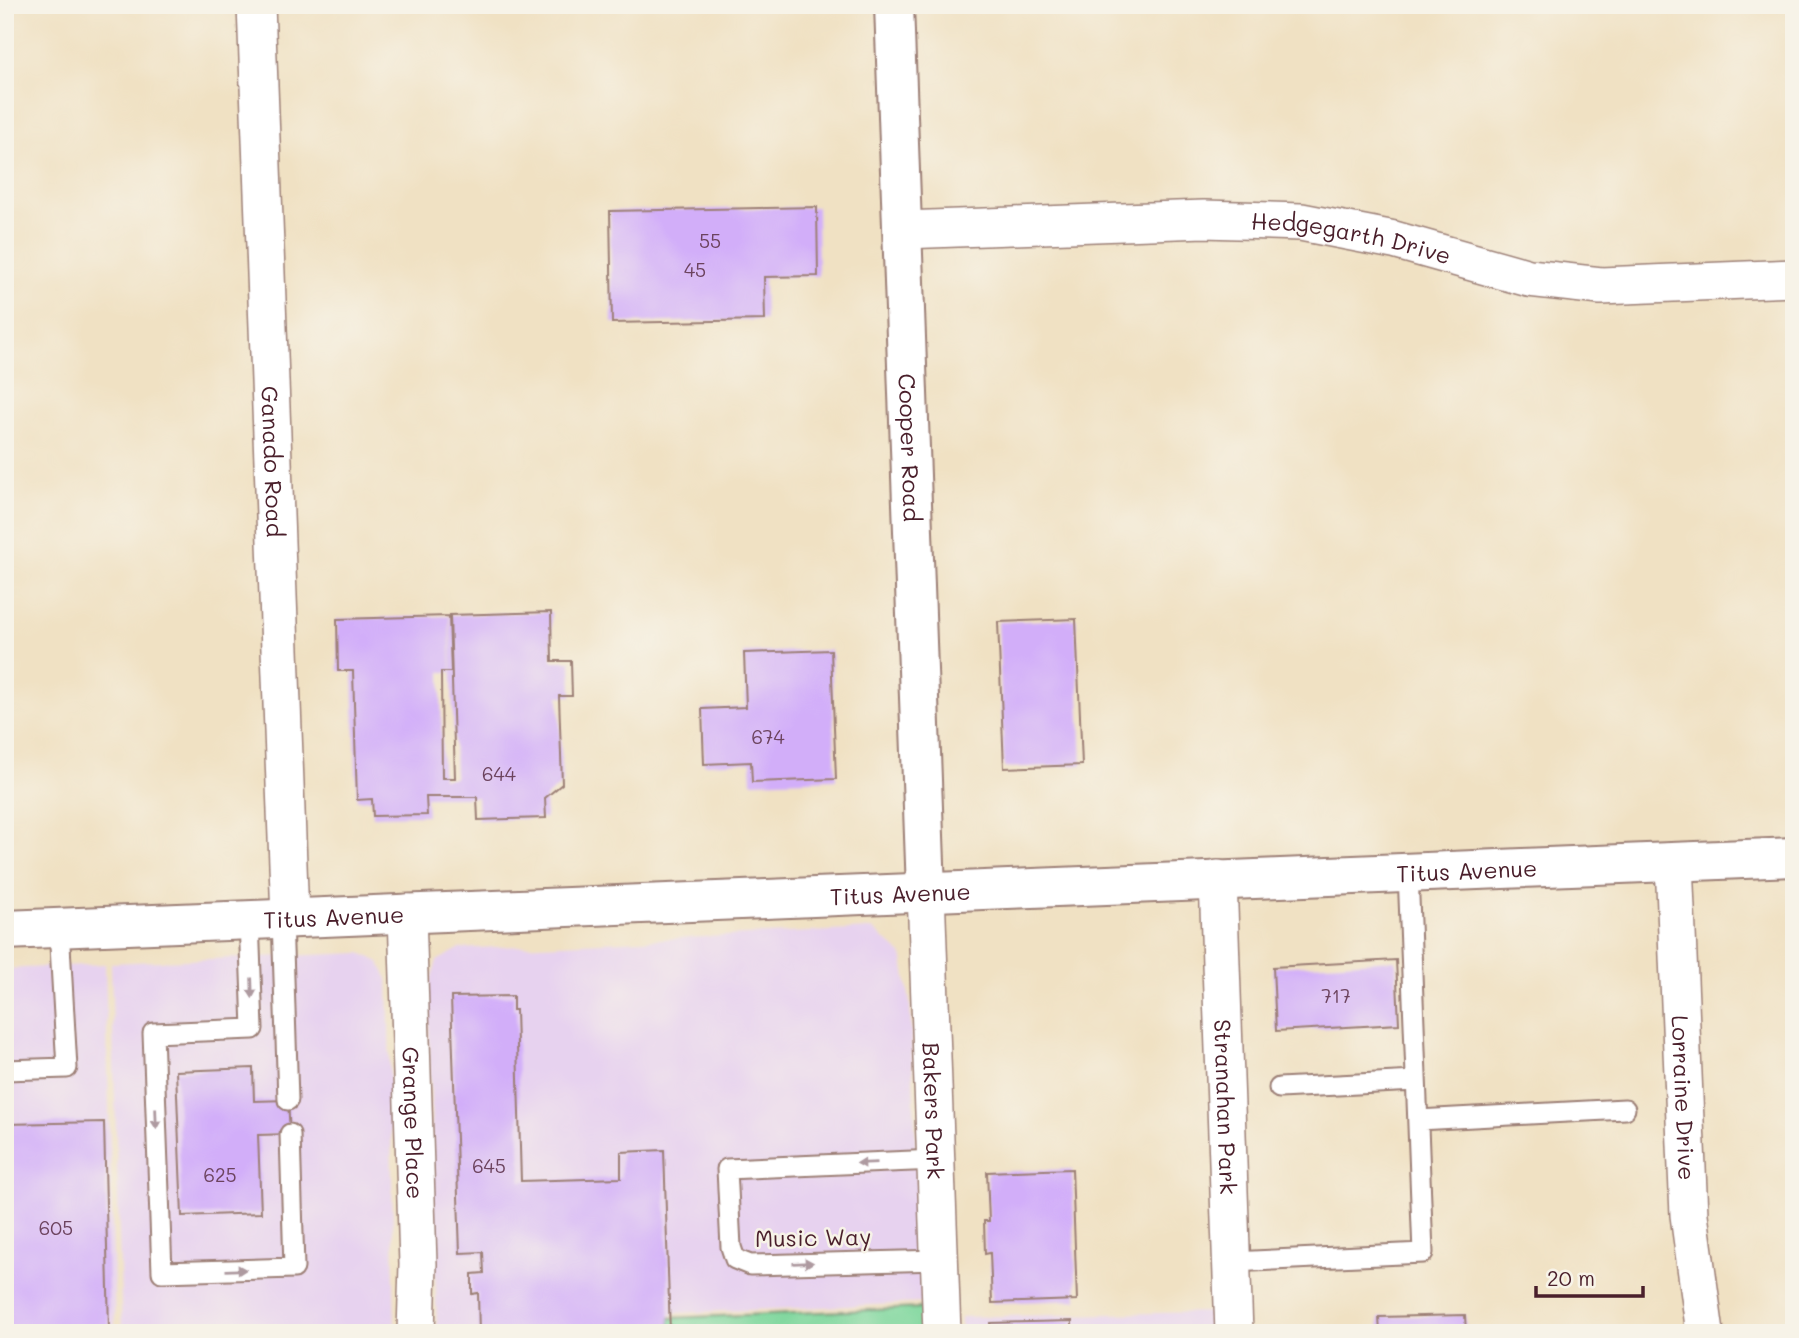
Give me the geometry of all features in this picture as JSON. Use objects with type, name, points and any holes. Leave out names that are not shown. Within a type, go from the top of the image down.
[{"type":"main road","name":"Cooper Road","points":[[894,5],[926,891]]},
{"type":"main road","name":"Titus Avenue","points":[[5,930],[1218,879],[1794,858]]},
{"type":"street","name":"Ganado Road","points":[[256,5],[274,918]]},
{"type":"street","name":"Hedgegarth Drive","points":[[903,230],[1204,219],[1301,222],[1394,240],[1529,278],[1601,286],[1794,278]]},
{"type":"street","name":"Lorraine Drive","points":[[1674,862],[1689,1215],[1705,1333]]},
{"type":"street","name":"Stranahan Park","points":[[1218,879],[1234,1333]]},
{"type":"street","name":"Bakers Park","points":[[926,891],[942,1333]]},
{"type":"street","name":"Grange Place","points":[[407,913],[418,1264],[416,1333]]},
{"type":"lane","points":[[1231,1262],[1423,1253],[1408,872]]},
{"type":"lane","points":[[274,918],[288,1100]]},
{"type":"lane","points":[[274,918],[253,1029],[153,1033],[162,1272],[294,1268],[290,1134]]},
{"type":"lane","points":[[5,1070],[67,1068],[59,928]]},
{"type":"lane","points":[[1279,1088],[1416,1081]]},
{"type":"lane","points":[[1418,1120],[1625,1109]]},
{"type":"lane","name":"Music Way","points":[[936,1160],[727,1169],[731,1247],[736,1259],[750,1265],[939,1260]]},
{"type":"shaded area","points":[[872,929],[902,954],[910,1003],[922,1303],[674,1313],[669,1318],[670,1333],[437,1333],[428,990],[437,961],[459,949]]},
{"type":"shaded area","points":[[361,953],[379,962],[388,979],[395,1333],[122,1333],[111,963]]},
{"type":"shaded area","points":[[105,964],[115,1333],[5,1333],[5,969]]},
{"type":"shaded area","points":[[1214,1312],[1215,1333],[961,1333],[961,1317]]},
{"type":"green space","points":[[923,1308],[924,1331],[921,1333],[670,1333],[669,1318]]},
{"type":"building","points":[[817,207],[818,276],[764,277],[765,320],[612,323],[610,211]]},
{"type":"building","points":[[551,612],[552,661],[571,661],[572,696],[559,696],[562,784],[545,798],[546,818],[478,820],[477,797],[426,797],[427,815],[373,816],[372,799],[357,800],[353,671],[338,671],[337,619],[449,616],[451,672],[441,672],[442,778],[455,778],[450,615]]},
{"type":"building","points":[[1076,619],[1082,765],[1004,768],[998,622]]},
{"type":"building","points":[[831,650],[836,779],[752,782],[751,762],[704,764],[702,709],[746,707],[744,653]]},
{"type":"building","points":[[1396,960],[1399,1024],[1276,1031],[1273,967]]},
{"type":"building","points":[[513,996],[513,1010],[516,1010],[521,1181],[621,1178],[621,1152],[664,1150],[670,1333],[479,1333],[478,1293],[472,1294],[472,1274],[484,1273],[483,1252],[460,1253],[451,997]]},
{"type":"building","points":[[253,1068],[254,1101],[288,1100],[290,1134],[258,1135],[261,1213],[182,1216],[176,1071]]},
{"type":"building","points":[[104,1122],[109,1331],[5,1333],[5,1124]]},
{"type":"building","points":[[1072,1169],[1077,1300],[992,1303],[990,1253],[985,1254],[984,1221],[989,1221],[987,1172]]},
{"type":"building","points":[[1465,1315],[1466,1333],[1380,1333],[1379,1317]]},
{"type":"building","points":[[1072,1321],[1072,1333],[990,1333],[990,1323]]}]
